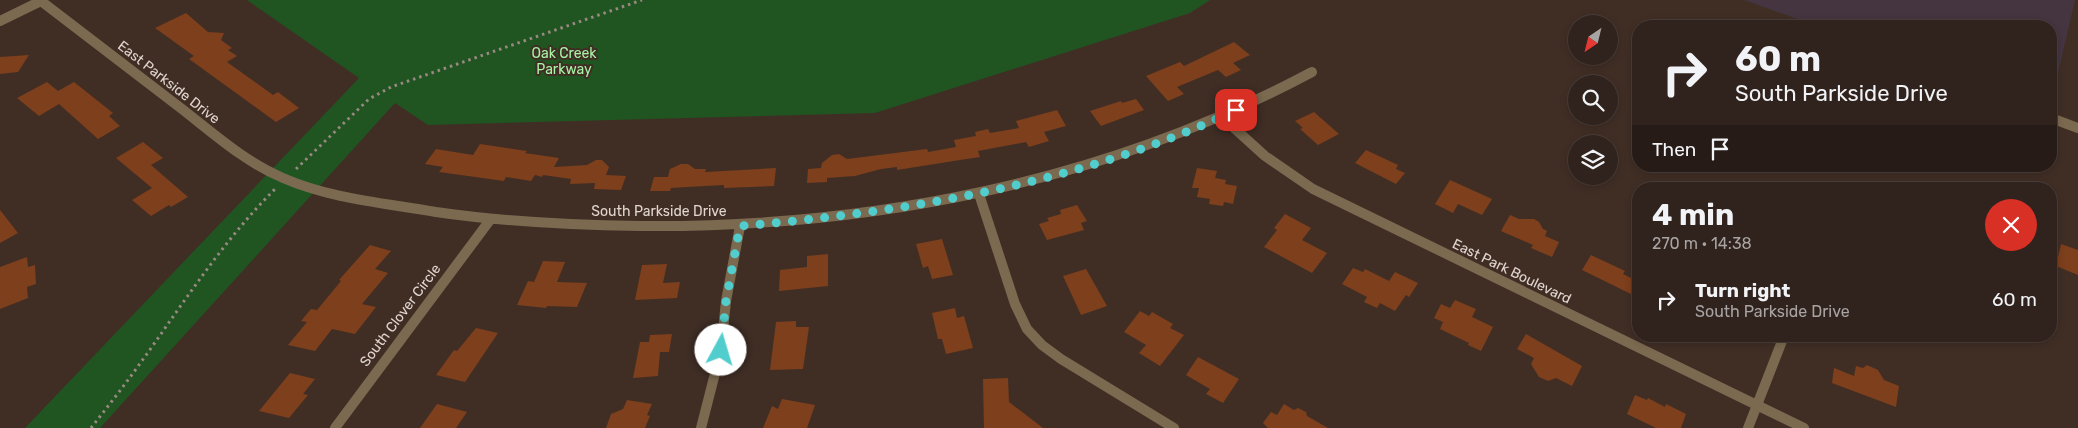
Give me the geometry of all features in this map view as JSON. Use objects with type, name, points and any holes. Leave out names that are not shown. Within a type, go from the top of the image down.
[{"type":"street","name":"East Parkside Drive","points":[[42,0],[245,158],[266,172],[284,180]]},
{"type":"street","points":[[0,21],[42,0]]},
{"type":"street","name":"South Parkside Drive","points":[[284,180],[326,193],[351,198],[490,220],[667,227],[740,226],[828,218],[979,194],[1044,178],[1111,158],[1222,117],[1312,72]]},
{"type":"street","name":"East Park Boulevard","points":[[1222,117],[1259,152],[1283,170],[1313,188],[1804,428]]},
{"type":"street","points":[[2057,120],[2078,128]]},
{"type":"street","points":[[979,194],[1015,304],[1027,329],[1042,345],[1061,359],[1174,428]]},
{"type":"street","name":"South Clover Circle","points":[[335,428],[490,220]]},
{"type":"street","points":[[701,428],[721,350],[726,301],[740,226]]},
{"type":"street","points":[[1748,428],[1782,342]]},
{"type":"path","points":[[91,428],[143,360],[216,255],[250,215],[284,180],[369,99],[391,87],[476,56],[528,41],[642,0]]},
{"type":"shaded area","points":[[1744,0],[2075,0],[2057,77],[2057,20],[1800,20]]},
{"type":"green space","name":"Oak Creek Parkway","points":[[247,0],[1210,0],[1190,13],[875,113],[428,125],[395,103],[100,428],[25,428],[359,78]]},
{"type":"building","points":[[186,13],[208,32],[224,33],[221,40],[232,48],[228,50],[237,56],[227,62],[273,95],[278,92],[299,108],[276,122],[189,59],[194,56],[155,28]]},
{"type":"building","points":[[1234,42],[1250,55],[1233,63],[1241,70],[1226,77],[1218,70],[1177,87],[1184,94],[1168,101],[1146,76],[1180,62],[1184,66]]},
{"type":"building","points":[[29,55],[18,72],[0,74],[0,57]]},
{"type":"building","points":[[47,82],[58,91],[74,82],[113,113],[109,116],[120,126],[98,139],[59,104],[39,116],[17,98]]},
{"type":"building","points":[[1136,99],[1144,110],[1101,126],[1090,111],[1121,101],[1122,103]]},
{"type":"building","points":[[1057,110],[1066,126],[1044,132],[1049,141],[1029,147],[1026,142],[978,151],[980,157],[897,170],[897,167],[881,169],[855,176],[827,178],[827,182],[807,183],[808,169],[821,168],[822,163],[832,155],[839,154],[847,159],[927,149],[928,152],[956,147],[954,140],[976,136],[975,132],[988,129],[990,133],[1019,128],[1016,121]]},
{"type":"building","points":[[1314,112],[1339,134],[1318,145],[1300,129],[1303,128],[1295,121]]},
{"type":"building","points":[[143,142],[163,158],[151,165],[188,197],[171,207],[169,205],[151,216],[132,200],[152,188],[116,158]]},
{"type":"building","points":[[480,144],[559,158],[554,167],[587,165],[596,160],[602,160],[609,167],[606,175],[626,176],[621,190],[594,189],[595,183],[570,184],[571,179],[535,175],[531,181],[506,177],[504,181],[439,172],[443,167],[425,164],[436,149],[473,155]]},
{"type":"building","points":[[1366,150],[1398,165],[1396,169],[1405,173],[1396,184],[1355,163]]},
{"type":"building","points":[[681,164],[688,164],[695,169],[706,169],[705,172],[776,168],[774,186],[724,188],[724,185],[671,188],[670,191],[650,191],[654,177],[668,177],[670,169]]},
{"type":"building","points":[[1197,168],[1217,171],[1215,178],[1226,180],[1225,184],[1237,186],[1233,204],[1224,202],[1223,206],[1209,204],[1210,199],[1197,197],[1199,188],[1192,188]]},
{"type":"building","points":[[1450,180],[1492,199],[1482,215],[1458,204],[1453,213],[1435,204]]},
{"type":"building","points":[[1077,205],[1087,221],[1081,223],[1084,230],[1047,240],[1039,224],[1049,221],[1047,218],[1061,214],[1060,210]]},
{"type":"building","points":[[0,210],[18,233],[0,243]]},
{"type":"building","points":[[1285,214],[1311,228],[1302,240],[1327,253],[1312,273],[1264,247],[1277,230],[1274,228]]},
{"type":"building","points":[[1510,215],[1519,219],[1534,219],[1547,231],[1545,236],[1559,242],[1552,257],[1531,248],[1533,245],[1501,231]]},
{"type":"building","points":[[942,239],[953,275],[932,279],[928,266],[923,268],[916,244]]},
{"type":"building","points":[[2061,244],[2078,250],[2078,275],[2057,266]]},
{"type":"building","points":[[370,245],[391,251],[375,269],[388,273],[362,304],[376,307],[355,334],[332,329],[315,351],[288,345],[307,322],[301,321],[311,309],[317,310],[341,281],[339,280]]},
{"type":"building","points":[[828,254],[828,286],[779,291],[780,270],[807,267],[807,256]]},
{"type":"building","points":[[1591,255],[1625,271],[1623,274],[1632,278],[1632,295],[1582,270]]},
{"type":"building","points":[[27,257],[28,267],[35,265],[36,284],[27,287],[28,298],[0,309],[0,267]]},
{"type":"building","points":[[543,261],[565,262],[557,282],[587,283],[577,307],[547,306],[546,308],[517,305],[528,281],[534,282]]},
{"type":"building","points":[[667,264],[663,283],[680,282],[677,298],[635,300],[642,265]]},
{"type":"building","points":[[1353,268],[1363,272],[1365,269],[1389,281],[1395,272],[1418,283],[1409,297],[1406,295],[1395,311],[1380,303],[1377,308],[1364,302],[1367,297],[1342,284]]},
{"type":"building","points":[[1086,269],[1107,306],[1081,315],[1063,276]]},
{"type":"building","points":[[1455,300],[1476,309],[1472,317],[1493,327],[1481,351],[1440,329],[1443,322],[1434,318],[1441,304],[1450,308]]},
{"type":"building","points":[[955,308],[957,318],[964,316],[973,348],[946,354],[942,339],[938,339],[932,313]]},
{"type":"building","points":[[1140,311],[1149,316],[1152,312],[1173,324],[1170,328],[1184,335],[1160,366],[1139,353],[1146,345],[1124,332]]},
{"type":"building","points":[[796,321],[796,327],[809,327],[803,369],[770,370],[776,322]]},
{"type":"building","points":[[476,328],[498,333],[465,382],[436,375],[454,350],[457,351]]},
{"type":"building","points":[[672,334],[669,352],[660,352],[658,376],[633,378],[640,342],[649,342],[650,335]]},
{"type":"building","points":[[1526,334],[1582,366],[1572,386],[1556,378],[1548,381],[1539,377],[1531,364],[1534,358],[1517,349]]},
{"type":"building","points":[[1198,357],[1239,379],[1223,403],[1206,394],[1210,389],[1186,375]]},
{"type":"building","points":[[1867,365],[1878,370],[1884,380],[1899,386],[1896,407],[1832,383],[1834,368],[1854,376],[1856,366],[1863,368]]},
{"type":"building","points":[[290,373],[315,379],[303,394],[308,395],[289,418],[259,411]]},
{"type":"building","points":[[1008,378],[1009,402],[1043,428],[984,428],[983,379]]},
{"type":"building","points":[[1635,395],[1647,400],[1648,398],[1665,407],[1666,404],[1686,414],[1681,428],[1656,428],[1627,414]]},
{"type":"building","points":[[782,399],[815,405],[807,428],[763,428],[772,406],[778,409]]},
{"type":"building","points":[[627,400],[652,404],[647,415],[650,416],[645,428],[606,428],[611,414],[623,409]]},
{"type":"building","points":[[437,404],[467,412],[456,428],[420,428]]},
{"type":"building","points":[[1284,404],[1294,410],[1298,408],[1306,412],[1307,416],[1328,428],[1268,428],[1263,423],[1271,412],[1277,415]]},
{"type":"route","points":[[721,350],[726,301],[740,226],[828,218],[979,194],[1044,178],[1111,158],[1161,141],[1236,110]]}]
